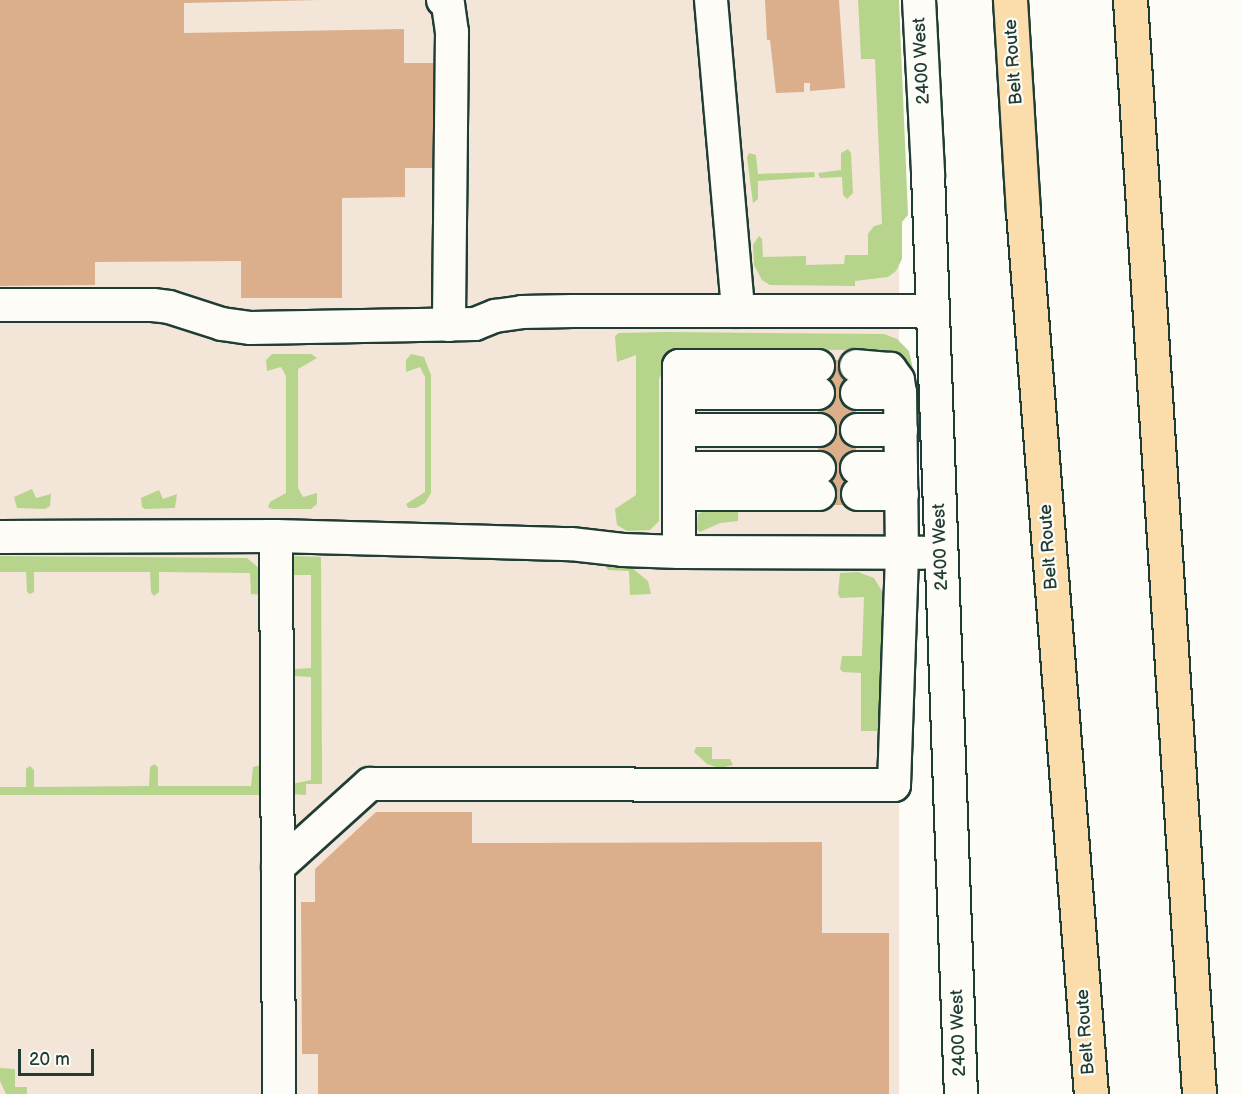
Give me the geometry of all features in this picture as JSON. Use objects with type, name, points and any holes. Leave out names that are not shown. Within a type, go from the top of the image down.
[{"type":"highway","points":[[994,0],[1023,211]]},
{"type":"highway","name":"Belt Route","points":[[1010,0],[1023,211],[1091,1094]]},
{"type":"highway","points":[[1130,0],[1199,1094]]},
{"type":"highway","points":[[1139,143],[1143,0]]},
{"type":"street","points":[[443,0],[448,4],[452,32],[450,325]]},
{"type":"street","points":[[711,0],[738,311]]},
{"type":"street","name":"2400 West","points":[[919,0],[933,311],[961,1094]]},
{"type":"street","points":[[0,305],[153,305],[237,328],[475,324],[495,316],[522,312],[933,311]]},
{"type":"street","points":[[679,552],[679,366],[818,379]]},
{"type":"street","points":[[278,867],[370,784],[894,785],[903,554],[900,393],[898,380],[890,369],[856,379]]},
{"type":"street","points":[[679,430],[819,430]]},
{"type":"street","points":[[857,430],[901,430]]},
{"type":"street","points":[[679,481],[819,481]]},
{"type":"street","points":[[857,481],[901,481]]},
{"type":"street","points":[[0,537],[276,536],[571,544],[623,550],[679,552],[942,553]]},
{"type":"street","points":[[276,536],[279,1094]]},
{"type":"shaded area","points":[[0,0],[899,0],[899,1094],[0,1094]]},
{"type":"green space","points":[[858,0],[899,0],[908,215],[902,222],[902,259],[896,271],[888,277],[855,281],[855,286],[770,285],[762,280],[754,265],[753,245],[759,236],[762,239],[763,257],[806,256],[806,265],[844,264],[845,255],[868,255],[868,234],[874,226],[882,224],[875,59],[861,59]]},
{"type":"green space","points":[[848,149],[851,153],[853,193],[847,199],[843,195],[842,177],[820,178],[818,173],[841,170],[841,153]]},
{"type":"green space","points":[[749,153],[756,155],[758,174],[814,172],[815,177],[758,181],[758,199],[753,203],[747,158]]},
{"type":"green space","points":[[619,333],[884,334],[897,339],[909,351],[914,374],[908,375],[896,358],[877,350],[693,349],[681,351],[665,365],[659,379],[659,521],[650,530],[627,531],[617,525],[615,509],[636,495],[636,355],[617,362],[615,336]]},
{"type":"green space","points":[[272,354],[311,354],[317,358],[298,369],[298,488],[303,497],[317,493],[317,504],[311,509],[272,509],[268,507],[270,502],[286,493],[286,376],[281,367],[267,371],[266,360]]},
{"type":"green space","points":[[411,354],[424,357],[431,375],[431,493],[425,503],[416,508],[408,508],[406,504],[425,492],[425,377],[420,367],[406,372],[406,360]]},
{"type":"green space","points":[[32,489],[36,498],[51,494],[50,506],[45,509],[17,508],[14,497]]},
{"type":"green space","points":[[159,490],[163,499],[177,494],[175,508],[145,509],[142,507],[141,498]]},
{"type":"green space","points":[[709,509],[738,511],[738,521],[720,523],[700,532],[697,529],[698,514]]},
{"type":"green space","points":[[0,556],[247,558],[260,569],[262,595],[251,594],[250,573],[159,572],[159,592],[154,596],[151,592],[150,572],[34,572],[34,592],[30,594],[27,592],[26,572],[0,572]]},
{"type":"green space","points":[[295,556],[321,557],[322,784],[306,784],[306,795],[291,794],[292,784],[311,780],[311,677],[295,676],[293,672],[295,669],[311,668],[311,575],[293,575],[291,559]]},
{"type":"green space","points":[[610,564],[632,568],[648,581],[651,594],[630,595],[629,571],[608,570],[606,567]]},
{"type":"green space","points":[[858,572],[874,578],[886,598],[883,731],[861,731],[861,673],[843,672],[840,669],[842,656],[862,656],[864,597],[840,598],[838,594],[840,573]]},
{"type":"green space","points":[[696,747],[712,747],[712,759],[730,759],[733,765],[719,768],[707,764],[694,752]]},
{"type":"green space","points":[[154,764],[158,767],[158,786],[251,786],[253,767],[261,765],[264,795],[0,795],[0,787],[26,787],[26,769],[30,766],[34,770],[34,787],[149,786],[150,767]]},
{"type":"green space","points":[[0,1068],[15,1069],[15,1087],[27,1087],[27,1094],[6,1094],[0,1081]]},
{"type":"building","points":[[0,0],[319,0],[184,3],[184,33],[404,29],[404,63],[433,63],[433,168],[405,168],[405,197],[342,198],[342,298],[241,298],[241,261],[95,262],[95,285],[0,286]]},
{"type":"building","points":[[765,0],[839,0],[845,88],[810,91],[810,83],[804,83],[804,92],[776,93],[770,40],[767,40]]},
{"type":"building","points":[[818,360],[856,360],[856,505],[818,505]]},
{"type":"building","points":[[376,812],[472,812],[472,843],[822,842],[822,933],[889,933],[889,1094],[318,1094],[318,1054],[302,1054],[301,902],[315,902],[315,869]]}]
